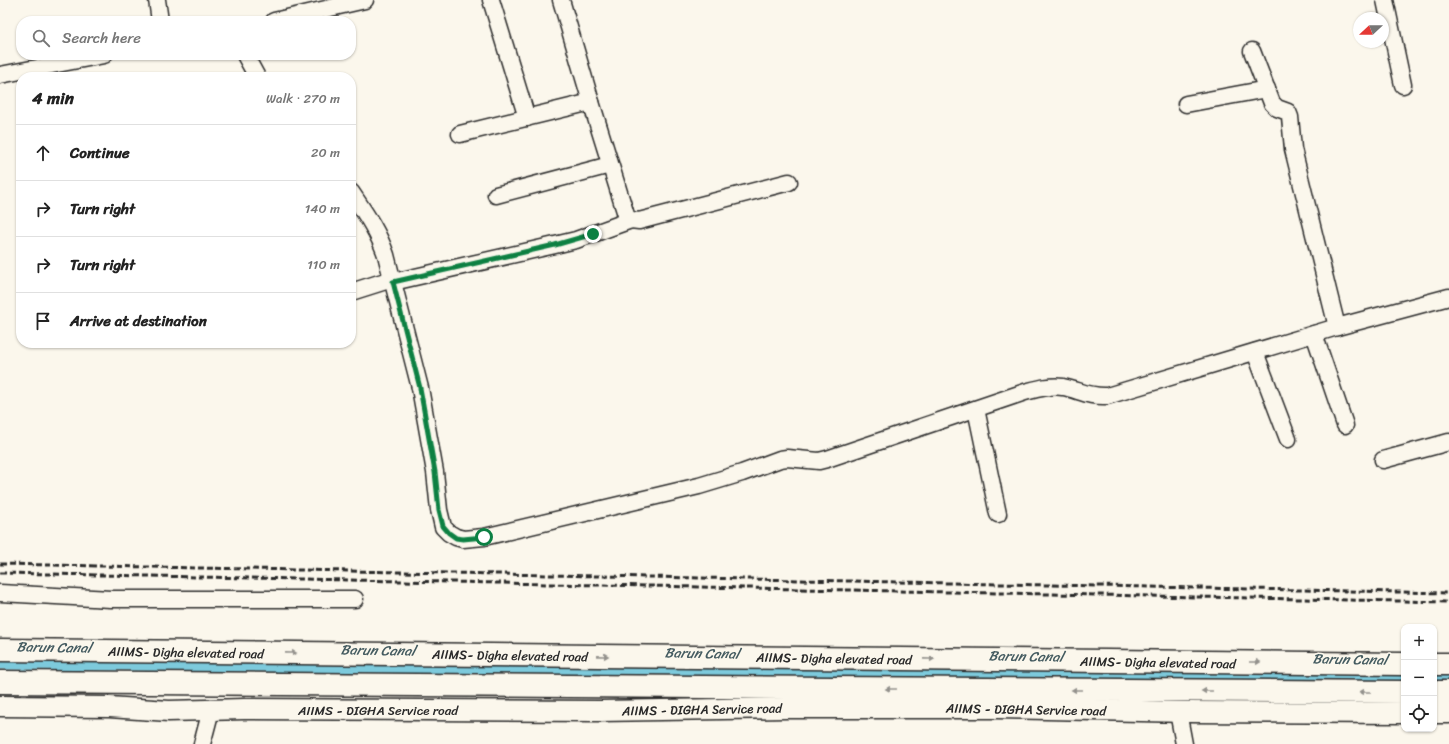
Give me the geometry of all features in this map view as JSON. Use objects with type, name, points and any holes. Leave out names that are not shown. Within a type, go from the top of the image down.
[{"type":"highway","name":"AIIMS- Digha elevated road","points":[[0,650],[1401,664]]},
{"type":"highway","points":[[1437,664],[1449,664]]},
{"type":"highway","points":[[0,682],[1401,692]]},
{"type":"highway","points":[[1437,692],[1449,692]]},
{"type":"main road","name":"AIIMS - DIGHA Service road","points":[[0,706],[109,707],[169,711],[600,711],[786,708],[997,708],[1178,712],[1401,713]]},
{"type":"main road","points":[[1437,713],[1449,714]]},
{"type":"street","points":[[157,0],[159,16]]},
{"type":"street","points":[[296,16],[365,0]]},
{"type":"street","points":[[491,0],[527,118]]},
{"type":"street","points":[[561,0],[610,165],[626,214],[631,220]]},
{"type":"street","points":[[1385,0],[1403,85]]},
{"type":"street","points":[[1252,51],[1274,106],[1288,112],[1290,117],[1293,149],[1337,327]]},
{"type":"street","points":[[0,75],[78,60]]},
{"type":"street","points":[[248,60],[254,72]]},
{"type":"street","points":[[1186,104],[1267,89]]},
{"type":"street","points":[[460,134],[591,102]]},
{"type":"street","points":[[496,195],[610,165]]},
{"type":"street","points":[[356,291],[393,280],[576,240],[631,220],[639,221],[789,182]]},
{"type":"street","points":[[356,199],[371,221],[380,238],[393,280],[420,388],[443,526],[456,538],[463,539],[484,537],[677,491],[729,477],[780,459],[787,458],[819,461],[827,459],[1025,392],[1052,387],[1063,387],[1091,396],[1106,396],[1337,327],[1449,297]]},
{"type":"street","points":[[1314,334],[1344,425]]},
{"type":"street","points":[[1255,352],[1288,439]]},
{"type":"street","points":[[976,409],[998,514]]},
{"type":"street","points":[[1383,460],[1449,442]]},
{"type":"street","points":[[0,593],[104,599],[355,599]]},
{"type":"street","points":[[202,744],[211,710]]},
{"type":"street","points":[[1178,712],[1184,744]]},
{"type":"waterway","name":"Barun Canal","points":[[0,663],[1401,675]]},
{"type":"waterway","name":"Barun Canal","points":[[1437,676],[1449,676]]},
{"type":"railway","points":[[0,564],[1449,593]]},
{"type":"railway","points":[[0,573],[1449,602]]},
{"type":"route","points":[[484,537],[473,539],[456,538],[443,526],[439,510],[435,472],[420,388],[393,282],[576,240],[593,234]]}]
